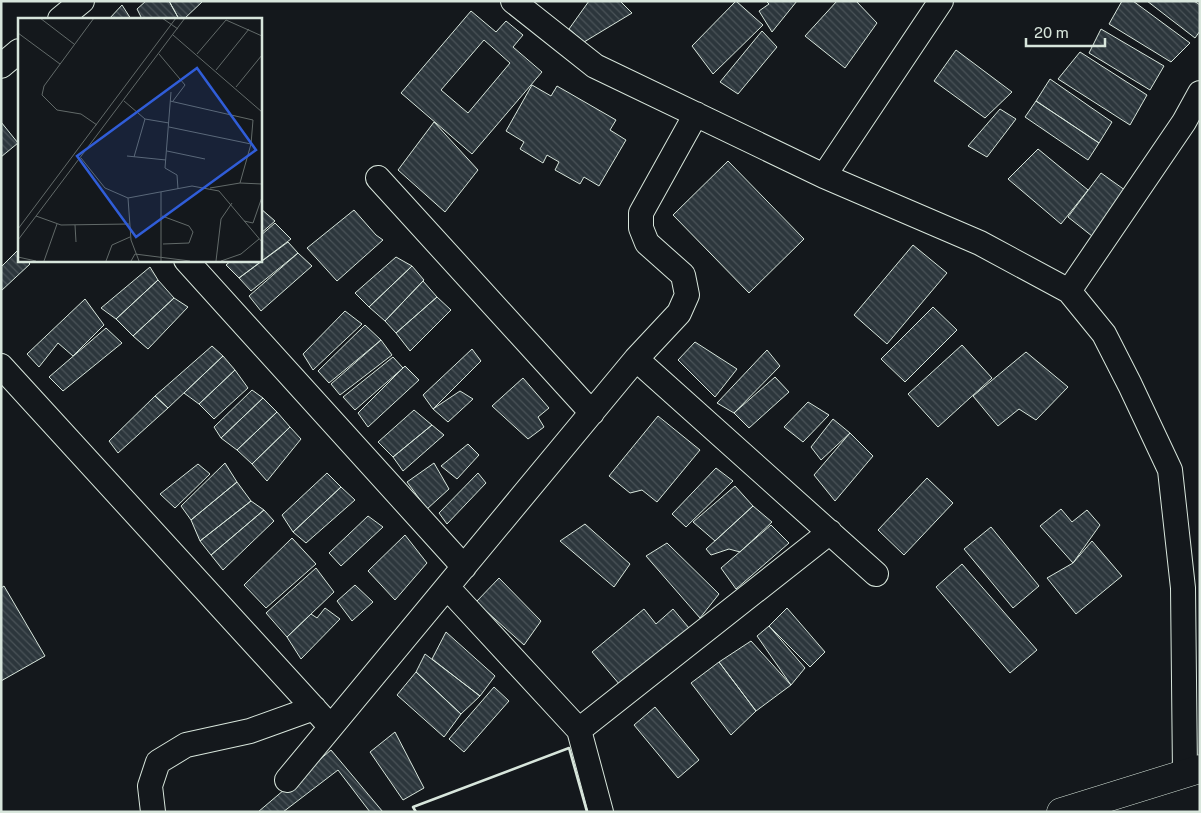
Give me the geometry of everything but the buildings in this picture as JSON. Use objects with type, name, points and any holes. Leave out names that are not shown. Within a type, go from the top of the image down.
[{"type":"highway","points":[[1061,812],[1192,771]]},
{"type":"street","points":[[61,18],[82,1]]},
{"type":"street","points":[[513,1],[595,66],[824,176],[980,243],[1069,291],[1104,334],[1170,470],[1183,588],[1192,771]]},
{"type":"street","points":[[824,176],[931,7]]},
{"type":"street","points":[[1069,291],[1192,125],[1200,93]]},
{"type":"street","points":[[287,780],[636,360],[680,313],[687,295],[683,275],[647,243],[641,228],[640,214],[696,114]]},
{"type":"street","points":[[378,178],[592,413]]},
{"type":"street","points":[[187,261],[464,567]]},
{"type":"street","points":[[636,360],[876,574]]},
{"type":"street","points":[[1,366],[331,727]]},
{"type":"street","points":[[579,730],[830,532]]},
{"type":"street","points":[[447,587],[579,730],[601,812]]},
{"type":"street","points":[[153,812],[150,786],[158,762],[186,745],[250,731],[314,708]]},
{"type":"wall","points":[[416,812],[413,807],[569,748],[587,812]]}]
